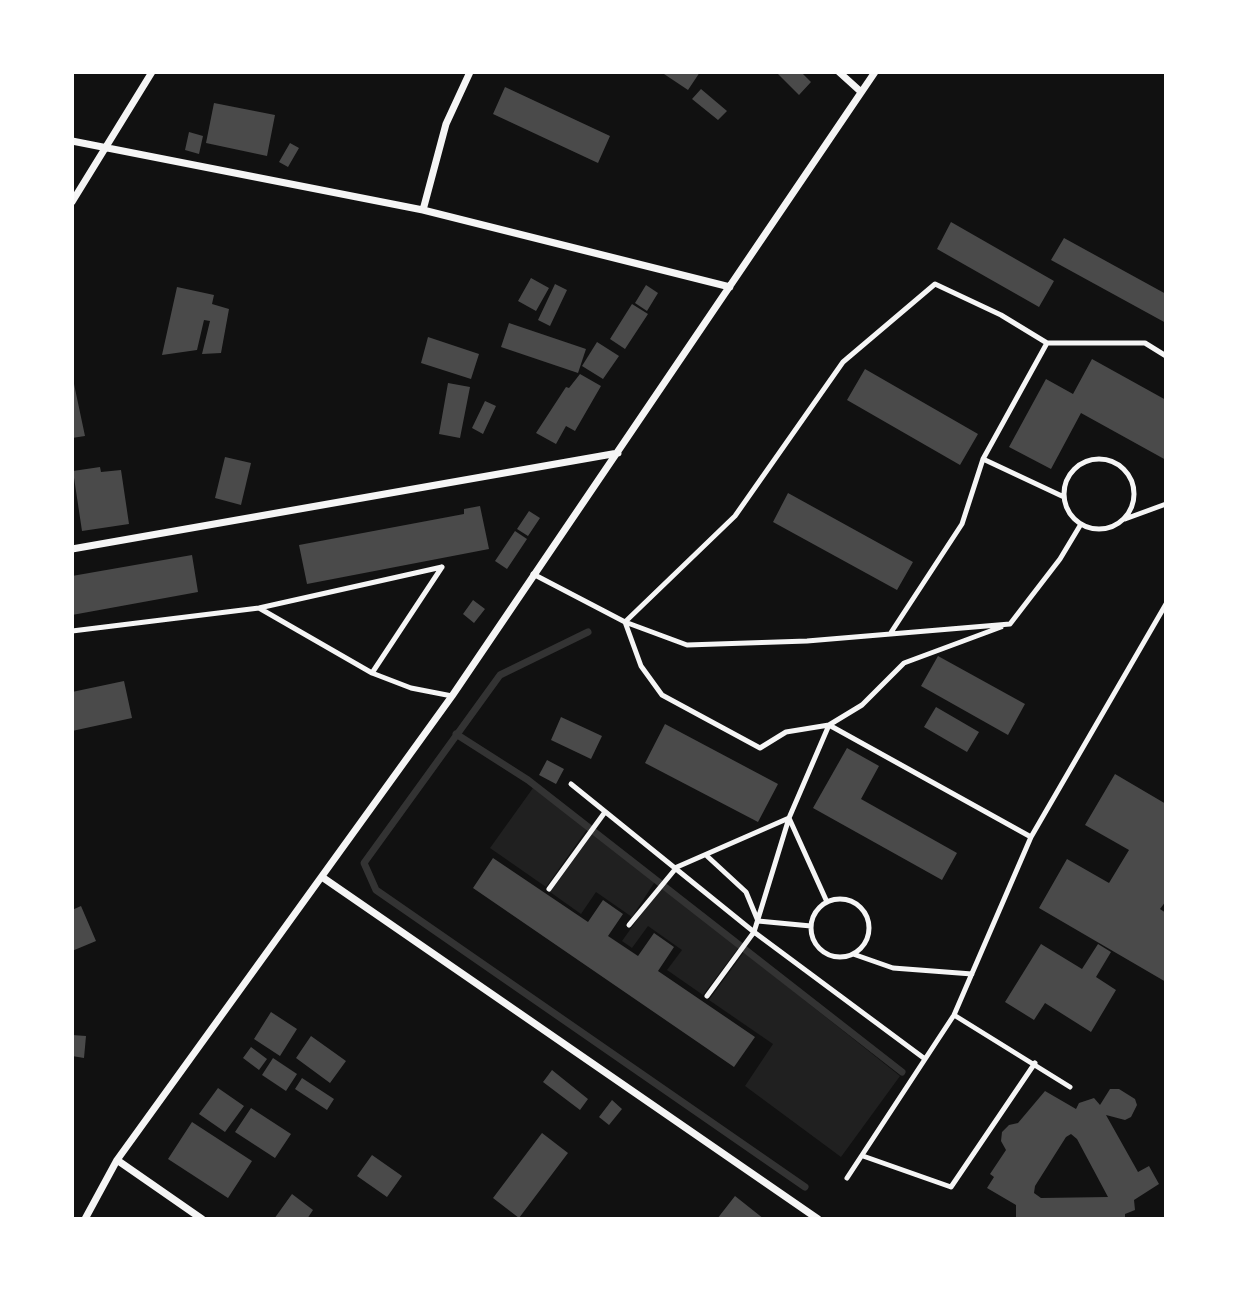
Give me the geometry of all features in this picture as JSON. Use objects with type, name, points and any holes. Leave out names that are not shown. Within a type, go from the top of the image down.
[{"type":"street","points":[[72,202],[152,72]]},
{"type":"street","points":[[423,210],[446,124],[470,72]]},
{"type":"street","points":[[839,72],[860,91]]},
{"type":"street","points":[[85,1219],[117,1160],[452,696],[875,72]]},
{"type":"street","points":[[72,141],[423,210],[730,287]]},
{"type":"street","points":[[72,549],[618,453]]},
{"type":"street","points":[[323,877],[818,1219]]},
{"type":"street","points":[[117,1160],[202,1219]]},
{"type":"lane","points":[[625,622],[735,516],[843,362],[935,284],[1001,315],[1047,343],[1145,343],[1166,356]]},
{"type":"lane","points":[[890,635],[962,524],[983,460],[1047,343]]},
{"type":"lane","points":[[983,460],[1063,497]]},
{"type":"lane","points":[[1122,520],[1129,512],[1134,491],[1125,471],[1106,460],[1085,462],[1075,468],[1068,476],[1063,497],[1066,508],[1081,524],[1102,529],[1166,504]]},
{"type":"lane","points":[[625,622],[641,666],[662,695],[760,748],[786,732],[829,725],[862,705],[904,663],[1010,624],[1060,559],[1081,524]]},
{"type":"lane","points":[[72,631],[259,608],[442,567],[372,673]]},
{"type":"lane","points":[[533,574],[625,622],[687,645],[890,635],[1010,624]]},
{"type":"lane","points":[[847,1178],[954,1015],[1031,837],[1166,604]]},
{"type":"lane","points":[[259,608],[372,673],[411,688],[452,696]]},
{"type":"lane","points":[[829,725],[1031,837]]},
{"type":"lane","points":[[707,996],[754,932],[789,818],[829,725]]},
{"type":"lane","points":[[571,784],[677,867],[754,932],[925,1059]]},
{"type":"lane","points":[[549,889],[605,812]]},
{"type":"lane","points":[[629,925],[677,867],[789,818]]},
{"type":"lane","points":[[789,818],[827,902]]},
{"type":"lane","points":[[707,856],[746,892],[758,921]]},
{"type":"lane","points":[[847,900],[863,911],[869,930],[867,940],[853,954],[843,957],[824,953],[812,936],[811,926],[819,908],[827,902],[847,900]]},
{"type":"lane","points":[[758,921],[811,926]]},
{"type":"lane","points":[[853,954],[893,968],[972,974]]},
{"type":"lane","points":[[954,1015],[1070,1087]]},
{"type":"lane","points":[[863,1156],[951,1187],[1035,1063]]},
{"type":"shaded area","points":[[533,788],[588,828],[546,887],[490,848]]},
{"type":"shaded area","points":[[593,833],[656,880],[632,917],[596,892],[581,914],[550,892]]},
{"type":"shaded area","points":[[662,885],[739,947],[703,995],[667,970],[682,950],[648,926],[632,948],[622,941]]},
{"type":"shaded area","points":[[744,952],[900,1076],[841,1157],[745,1086],[773,1044],[709,1000]]},
{"type":"building","points":[[661,72],[700,72],[688,90]]},
{"type":"building","points":[[776,72],[801,72],[811,82],[799,95]]},
{"type":"building","points":[[505,87],[610,136],[598,163],[493,114]]},
{"type":"building","points":[[701,89],[727,111],[718,120],[692,99]]},
{"type":"building","points":[[214,103],[275,115],[267,156],[206,143]]},
{"type":"building","points":[[189,132],[203,136],[199,154],[185,150]]},
{"type":"building","points":[[290,143],[299,148],[288,167],[279,162]]},
{"type":"building","points":[[951,222],[1054,281],[1039,307],[937,249]]},
{"type":"building","points":[[1064,238],[1166,294],[1166,323],[1051,260]]},
{"type":"building","points":[[531,278],[549,288],[536,311],[518,301]]},
{"type":"building","points":[[555,284],[567,290],[550,326],[538,320]]},
{"type":"building","points":[[646,285],[658,293],[647,311],[635,303]]},
{"type":"building","points":[[177,287],[214,295],[212,304],[229,309],[221,353],[202,354],[210,321],[204,320],[197,350],[162,355]]},
{"type":"building","points":[[632,304],[648,314],[625,349],[610,339]]},
{"type":"building","points":[[509,323],[586,349],[578,373],[501,347]]},
{"type":"building","points":[[428,337],[479,354],[471,379],[421,363]]},
{"type":"building","points":[[597,342],[619,356],[603,379],[582,366]]},
{"type":"building","points":[[1092,359],[1166,400],[1166,460],[1081,413],[1051,469],[1009,447],[1046,379],[1073,394]]},
{"type":"building","points":[[865,369],[978,434],[960,465],[847,400]]},
{"type":"building","points":[[580,374],[601,386],[575,431],[566,426],[556,444],[536,433],[566,387],[569,388]]},
{"type":"building","points":[[448,383],[470,387],[460,438],[439,434]]},
{"type":"building","points":[[72,384],[85,436],[72,438]]},
{"type":"building","points":[[485,401],[496,406],[483,434],[472,428]]},
{"type":"building","points":[[225,457],[251,463],[241,505],[215,498]]},
{"type":"building","points":[[100,467],[101,472],[121,470],[129,524],[82,531],[73,471]]},
{"type":"building","points":[[788,493],[913,562],[897,590],[773,522]]},
{"type":"building","points":[[480,506],[489,549],[307,584],[299,545],[464,514],[464,509]]},
{"type":"building","points":[[529,511],[540,518],[528,536],[517,529]]},
{"type":"building","points":[[515,531],[527,539],[507,569],[495,561]]},
{"type":"building","points":[[192,555],[198,592],[72,615],[72,576]]},
{"type":"building","points":[[473,600],[485,609],[474,623],[463,614]]},
{"type":"building","points":[[938,656],[1025,704],[1008,735],[921,686]]},
{"type":"building","points":[[124,681],[132,718],[72,731],[72,692]]},
{"type":"building","points":[[936,707],[979,732],[967,752],[924,727]]},
{"type":"building","points":[[561,717],[602,736],[591,759],[551,740]]},
{"type":"building","points":[[665,724],[778,784],[758,822],[645,763]]},
{"type":"building","points":[[847,748],[879,766],[861,799],[957,853],[942,880],[813,808]]},
{"type":"building","points":[[547,760],[564,769],[556,784],[539,775]]},
{"type":"building","points":[[1115,774],[1166,804],[1166,901],[1160,909],[1166,913],[1166,982],[1039,908],[1067,859],[1109,883],[1129,850],[1085,825]]},
{"type":"building","points":[[493,858],[588,922],[603,900],[623,914],[608,936],[638,956],[654,933],[674,947],[658,971],[755,1037],[734,1067],[473,888]]},
{"type":"building","points":[[81,906],[96,941],[72,951],[72,910]]},
{"type":"building","points":[[1041,944],[1082,969],[1098,944],[1111,952],[1096,977],[1116,990],[1091,1032],[1045,1003],[1034,1020],[1005,1002]]},
{"type":"building","points":[[271,1012],[297,1029],[280,1056],[254,1039]]},
{"type":"building","points":[[72,1035],[86,1036],[84,1058],[72,1056]]},
{"type":"building","points":[[311,1036],[346,1061],[330,1083],[296,1058]]},
{"type":"building","points":[[251,1047],[267,1059],[259,1070],[243,1058]]},
{"type":"building","points":[[273,1058],[297,1074],[286,1091],[262,1075]]},
{"type":"building","points":[[552,1070],[588,1099],[580,1110],[543,1082]]},
{"type":"building","points":[[302,1078],[334,1099],[327,1110],[295,1089]]},
{"type":"building","points":[[218,1088],[244,1106],[225,1132],[199,1114]]},
{"type":"building","points":[[1110,1089],[1119,1089],[1135,1099],[1137,1105],[1131,1117],[1125,1120],[1106,1115],[1138,1172],[1149,1166],[1159,1184],[1134,1200],[1135,1210],[1125,1214],[1125,1219],[1016,1219],[1016,1205],[987,1188],[994,1177],[990,1174],[1006,1150],[1001,1141],[1002,1132],[1009,1125],[1018,1123],[1045,1091],[1076,1109],[1079,1103],[1094,1098],[1100,1105]],"holes":[[[1071,1134],[1077,1139],[1108,1197],[1041,1198],[1034,1193],[1035,1186],[1066,1137]]]},
{"type":"building","points":[[612,1100],[622,1109],[609,1125],[599,1117]]},
{"type":"building","points":[[251,1108],[291,1134],[275,1158],[235,1132]]},
{"type":"building","points":[[192,1122],[252,1161],[228,1198],[168,1159]]},
{"type":"building","points":[[542,1133],[568,1153],[519,1218],[493,1198]]},
{"type":"building","points":[[372,1155],[402,1176],[387,1197],[357,1176]]},
{"type":"building","points":[[292,1194],[313,1210],[307,1219],[274,1219]]},
{"type":"building","points":[[735,1196],[764,1219],[717,1219]]},
{"type":"waterway","points":[[588,632],[500,675],[364,863],[376,890],[805,1187]]},
{"type":"waterway","points":[[456,734],[528,780],[902,1072]]}]
